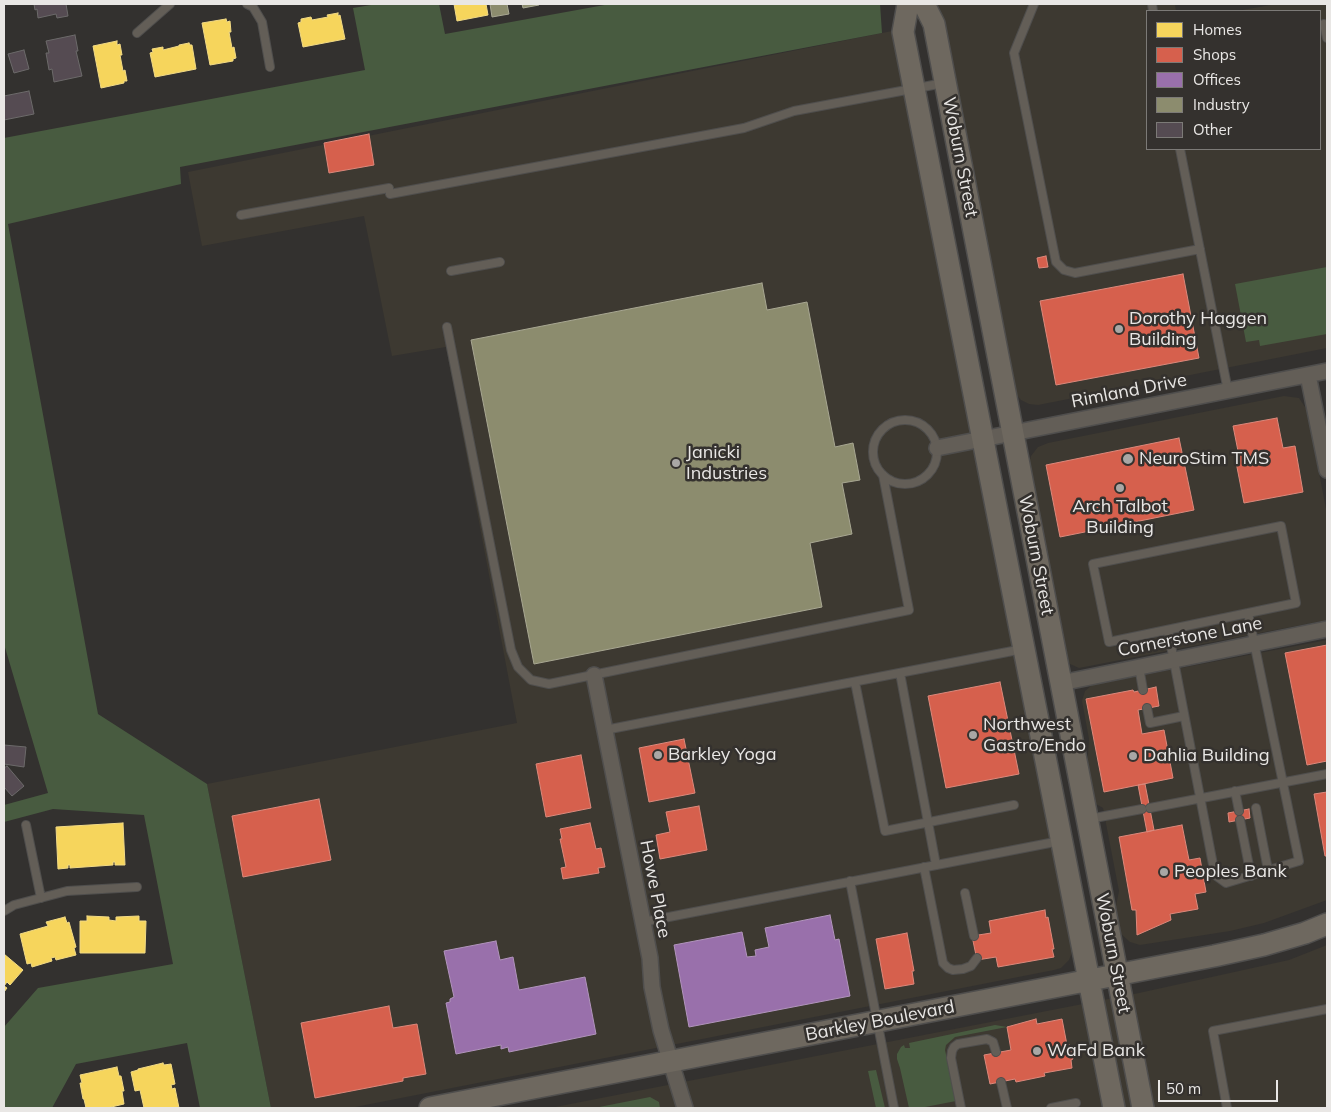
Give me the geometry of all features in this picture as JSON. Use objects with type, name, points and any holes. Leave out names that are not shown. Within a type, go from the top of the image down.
[{"type":"main road","name":"Woburn Street","points":[[908,4],[903,32],[1114,1108]]},
{"type":"main road","name":"Woburn Street","points":[[924,4],[934,24],[946,83],[1143,1108]]},
{"type":"main road","name":"Barkley Boulevard","points":[[430,1108],[493,1102],[671,1061],[1214,956],[1264,945],[1305,933],[1327,924]]},
{"type":"street","name":"Rimland Drive","points":[[937,448],[1327,371]]},
{"type":"street","points":[[1308,375],[1327,470]]},
{"type":"street","name":"Cornerstone Lane","points":[[1061,683],[1327,629]]},
{"type":"street","name":"Howe Place","points":[[594,675],[650,958],[654,995],[661,1030],[685,1108]]},
{"type":"lane","points":[[137,33],[170,4]]},
{"type":"lane","points":[[247,4],[253,7],[262,22],[270,67]]},
{"type":"lane","points":[[1034,4],[1014,53],[1056,262],[1064,270],[1075,273],[1200,249]]},
{"type":"lane","points":[[1324,24],[1327,38]]},
{"type":"lane","points":[[241,215],[389,191],[744,128],[794,111],[946,83]]},
{"type":"lane","points":[[1180,150],[1228,390]]},
{"type":"lane","points":[[451,271],[500,262]]},
{"type":"lane","points":[[447,327],[511,650],[518,667],[531,680],[549,684],[909,610],[883,475]]},
{"type":"lane","points":[[900,420],[921,423],[932,434],[937,448],[937,458],[928,475],[910,484],[900,484],[891,481],[883,475],[873,458],[875,439],[881,430],[890,423],[900,420]]},
{"type":"lane","points":[[1281,526],[1296,603],[1168,630],[1108,642],[1093,564],[1281,526]]},
{"type":"lane","points":[[1168,630],[1215,875],[1226,884],[1299,861],[1248,613]]},
{"type":"lane","points":[[605,730],[1024,649]]},
{"type":"lane","points":[[1139,667],[1143,690]]},
{"type":"lane","points":[[900,673],[936,865]]},
{"type":"lane","points":[[855,682],[885,831],[1014,806]]},
{"type":"lane","points":[[1147,708],[1150,723],[1184,716]]},
{"type":"lane","points":[[1087,820],[1327,774]]},
{"type":"lane","points":[[1235,791],[1238,811]]},
{"type":"lane","points":[[1256,808],[1268,870]]},
{"type":"lane","points":[[1240,820],[1251,876]]},
{"type":"lane","points":[[26,825],[41,898]]},
{"type":"lane","points":[[643,922],[1062,840]]},
{"type":"lane","points":[[924,867],[943,962],[948,968],[953,970],[963,969],[971,966],[976,958]]},
{"type":"lane","points":[[850,882],[894,1108]]},
{"type":"lane","points":[[4,911],[14,905],[67,891],[137,887]]},
{"type":"lane","points":[[966,893],[974,936]]},
{"type":"lane","points":[[1228,1108],[1212,1031],[1327,1009]]},
{"type":"lane","points":[[961,1108],[951,1058],[954,1047],[958,1044],[983,1039],[993,1042],[996,1052]]},
{"type":"lane","points":[[1001,1082],[1006,1108]]},
{"type":"lane","points":[[1051,1108],[1076,1104]]},
{"type":"shaded area","points":[[938,4],[1175,4],[1176,10],[1146,10],[1146,150],[1321,150],[1321,10],[1243,10],[1276,4],[1327,4],[1327,348],[1038,405],[1029,404],[1021,400],[1015,393],[937,15]]},
{"type":"shaded area","points":[[897,30],[1073,950],[1069,960],[1061,968],[1054,970],[350,1108],[271,1108],[207,784],[517,723],[446,347],[392,356],[364,216],[202,246],[188,172]]},
{"type":"shaded area","points":[[1284,396],[1299,398],[1307,410],[1327,514],[1327,620],[1079,668],[1070,664],[1065,655],[1028,466],[1031,456],[1038,447],[1048,443]]},
{"type":"shaded area","points":[[1327,640],[1327,900],[1264,923],[1230,931],[1140,945],[1130,942],[1120,933],[1118,927],[1115,911],[1119,891],[1103,808],[1096,804],[1092,798],[1087,771],[1089,739],[1082,701],[1085,691],[1092,685]]},
{"type":"shaded area","points":[[1327,945],[1327,1108],[550,1108],[1139,993],[1289,960]]},
{"type":"green space","points":[[377,4],[439,4],[445,34],[610,4],[880,4],[882,33],[180,167],[181,184],[8,224],[98,714],[207,784],[271,1108],[200,1108],[187,1043],[76,1064],[52,1108],[4,1108],[4,1027],[38,988],[173,964],[144,815],[53,809],[4,822],[4,805],[48,793],[4,644],[4,138],[365,70],[353,8]]},
{"type":"green space","points":[[1327,267],[1327,334],[1260,346],[1259,340],[1246,342],[1235,284]]},
{"type":"green space","points":[[995,1025],[1007,1027],[955,1037],[946,1045],[945,1050],[956,1101],[920,1108],[909,1108],[897,1059],[897,1054],[901,1047],[904,1045],[905,1048],[910,1048],[909,1043]]},
{"type":"green space","points":[[876,1070],[885,1108],[876,1108],[868,1071]]},
{"type":"green space","points":[[650,1097],[659,1102],[660,1108],[594,1108]]},
{"type":"building: Homes","points":[[454,4],[486,4],[488,15],[457,21]]},
{"type":"building: Homes","points":[[338,13],[345,39],[303,47],[298,23],[301,22],[301,19],[311,17],[312,20]]},
{"type":"building: Homes","points":[[226,19],[227,22],[230,21],[231,32],[229,32],[236,58],[233,61],[210,65],[202,23]]},
{"type":"building: Homes","points":[[117,41],[117,45],[120,44],[123,71],[125,70],[127,81],[101,88],[93,46]]},
{"type":"building: Homes","points":[[189,43],[192,45],[196,69],[155,77],[150,53],[153,52],[152,49],[163,47],[163,50]]},
{"type":"building: Homes","points":[[123,823],[125,865],[115,865],[115,862],[113,862],[113,865],[70,868],[70,865],[68,865],[68,868],[58,869],[56,827]]},
{"type":"building: Homes","points":[[87,916],[109,917],[109,920],[116,921],[116,917],[139,916],[139,921],[146,921],[145,953],[80,953],[80,921],[87,921]]},
{"type":"building: Homes","points":[[65,917],[67,923],[69,922],[76,947],[74,948],[76,955],[56,960],[55,957],[51,958],[52,961],[32,967],[31,963],[27,964],[20,934],[48,926],[46,922]]},
{"type":"building: Homes","points":[[4,954],[23,970],[10,985],[7,982],[4,986]]},
{"type":"building: Homes","points":[[163,1063],[164,1065],[171,1064],[175,1084],[171,1085],[172,1089],[175,1088],[179,1108],[144,1108],[140,1090],[135,1091],[131,1072]]},
{"type":"building: Homes","points":[[117,1067],[124,1091],[122,1091],[124,1104],[107,1108],[86,1108],[80,1075]]},
{"type":"building: Shops","points":[[369,134],[374,165],[329,173],[324,143]]},
{"type":"building: Shops","points":[[1046,256],[1048,267],[1039,268],[1037,258]]},
{"type":"building: Shops","name":"Dorothy Haggen Building","points":[[1183,274],[1199,358],[1056,385],[1040,301]]},
{"type":"building: Shops","points":[[1277,418],[1283,448],[1295,446],[1303,492],[1244,503],[1235,457],[1239,456],[1233,426]]},
{"type":"building: Shops","name":"Arch Talbot Building","points":[[1179,438],[1194,510],[1060,537],[1046,465]]},
{"type":"building: Shops","points":[[1327,645],[1327,761],[1307,765],[1285,653]]},
{"type":"building: Shops","name":"Northwest Gastro/Endo","points":[[1000,682],[1019,774],[946,788],[928,696]]},
{"type":"building: Shops","name":"Dahlia Building","points":[[1156,687],[1159,706],[1138,710],[1142,734],[1164,730],[1173,778],[1104,792],[1086,699]]},
{"type":"building: Shops","points":[[684,739],[695,793],[649,802],[639,748]]},
{"type":"building: Shops","points":[[581,755],[591,808],[546,817],[536,764]]},
{"type":"building: Shops","points":[[1145,784],[1154,830],[1147,832],[1138,785]]},
{"type":"building: Shops","points":[[1327,792],[1327,856],[1325,856],[1314,794]]},
{"type":"building: Shops","points":[[319,799],[331,860],[243,877],[232,816]]},
{"type":"building: Shops","points":[[699,806],[707,850],[660,859],[656,835],[670,832],[666,812]]},
{"type":"building: Shops","points":[[1249,809],[1250,818],[1229,822],[1228,813]]},
{"type":"building: Shops","points":[[590,823],[596,849],[601,848],[605,867],[598,868],[599,873],[563,879],[561,868],[566,867],[560,839],[562,839],[560,829]]},
{"type":"building: Shops","name":"Peoples Bank","points":[[1182,825],[1189,860],[1200,858],[1206,892],[1195,894],[1198,909],[1170,914],[1171,920],[1137,935],[1136,910],[1132,910],[1119,837]]},
{"type":"building: Shops","points":[[1045,910],[1046,918],[1048,917],[1054,957],[998,967],[996,957],[977,960],[972,936],[991,933],[989,921]]},
{"type":"building: Shops","points":[[907,933],[914,971],[912,971],[914,984],[885,989],[876,939]]},
{"type":"building: Shops","points":[[389,1006],[393,1028],[417,1024],[426,1074],[403,1078],[403,1081],[315,1098],[301,1023]]},
{"type":"building: Shops","name":"WaFd Bank","points":[[1036,1019],[1037,1024],[1062,1019],[1067,1045],[1070,1045],[1073,1059],[1071,1060],[1072,1068],[1044,1073],[1045,1076],[1016,1082],[1015,1079],[990,1084],[984,1055],[1011,1050],[1007,1027]]},
{"type":"building: Offices","points":[[830,915],[835,940],[839,939],[850,996],[689,1027],[674,945],[742,932],[747,957],[756,956],[755,950],[769,947],[765,928]]},
{"type":"building: Offices","points":[[496,941],[500,960],[513,957],[519,990],[585,977],[596,1034],[509,1052],[508,1047],[501,1049],[501,1045],[456,1054],[446,1003],[450,1002],[450,999],[454,997],[444,951]]},
{"type":"building: Industry","points":[[490,4],[507,4],[509,14],[492,17]]},
{"type":"building: Industry","points":[[522,4],[539,4],[539,5],[523,8]]},
{"type":"building: Industry","name":"Janicki Industries","points":[[762,283],[767,310],[807,302],[835,447],[853,443],[860,480],[842,483],[852,534],[810,543],[822,607],[534,664],[471,340]]},
{"type":"building: Other","points":[[34,4],[66,4],[68,16],[57,18],[56,14],[38,18],[37,9],[35,10]]},
{"type":"building: Other","points":[[75,35],[78,51],[76,51],[82,76],[54,82],[52,69],[49,70],[46,53],[49,53],[46,41]]},
{"type":"building: Other","points":[[24,50],[29,69],[14,73],[8,54]]},
{"type":"building: Other","points":[[29,91],[34,114],[4,120],[4,96]]},
{"type":"building: Other","points":[[4,745],[26,747],[24,767],[4,764]]},
{"type":"building: Other","points":[[7,766],[24,786],[12,796],[4,787],[4,768]]},
{"type":"place","name":"Dorothy Haggen Building","points":[[1119,329]]},
{"type":"place","name":"NeuroStim TMS","points":[[1128,459]]},
{"type":"place","name":"Janicki Industries","points":[[676,463]]},
{"type":"place","name":"Arch Talbot Building","points":[[1120,488]]},
{"type":"place","name":"Northwest Gastro/Endo","points":[[973,735]]},
{"type":"place","name":"Barkley Yoga","points":[[658,755]]},
{"type":"place","name":"Dahlia Building","points":[[1133,756]]},
{"type":"place","name":"Peoples Bank","points":[[1164,872]]},
{"type":"place","name":"WaFd Bank","points":[[1037,1051]]}]
